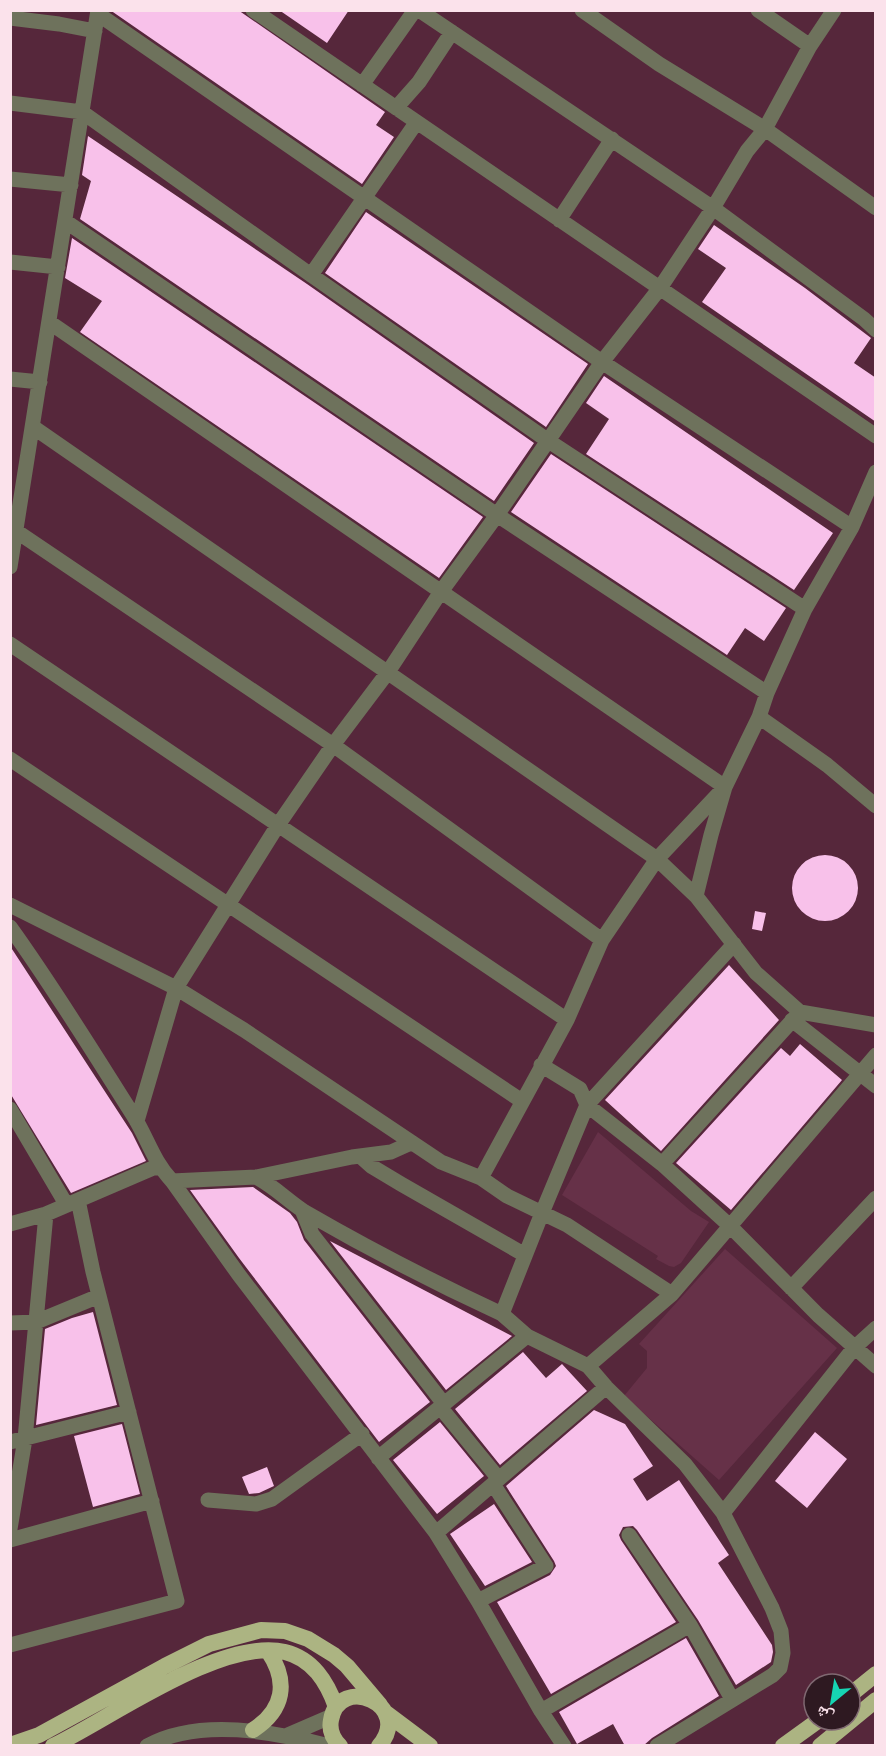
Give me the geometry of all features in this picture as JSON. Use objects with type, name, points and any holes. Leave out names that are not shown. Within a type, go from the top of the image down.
[{"type":"highway","points":[[10,1745],[59,1725],[209,1644],[261,1630],[285,1631],[308,1639],[347,1666],[383,1709],[388,1731],[379,1746]]},
{"type":"highway","points":[[253,1730],[273,1713],[279,1701],[280,1675],[268,1651]]},
{"type":"highway","points":[[53,1746],[194,1669],[226,1658],[268,1651],[285,1652],[309,1664],[319,1673],[326,1683],[334,1711]]},
{"type":"highway","points":[[862,1685],[876,1674]]},
{"type":"highway","points":[[340,1746],[332,1735],[330,1725],[334,1711],[344,1700],[353,1696],[372,1699],[430,1746]]},
{"type":"highway","points":[[820,1746],[876,1700]]},
{"type":"highway","points":[[783,1746],[802,1732]]},
{"type":"street","points":[[253,10],[876,436]]},
{"type":"street","points":[[362,85],[417,10],[713,208],[876,330]]},
{"type":"street","points":[[582,10],[659,64],[765,129],[876,208]]},
{"type":"street","points":[[758,10],[810,46]]},
{"type":"street","points":[[137,1121],[177,987],[278,825],[333,745],[388,672],[440,592],[497,515],[602,362],[660,288],[713,208],[747,151],[765,129],[810,46],[834,10]]},
{"type":"street","points":[[10,567],[16,531],[16,491],[33,427],[98,12],[602,362],[852,527]]},
{"type":"street","points":[[10,18],[95,31]]},
{"type":"street","points":[[396,108],[419,82],[452,32]]},
{"type":"street","points":[[10,103],[82,112],[547,440],[805,609]]},
{"type":"street","points":[[311,275],[416,123]]},
{"type":"street","points":[[559,220],[612,139]]},
{"type":"street","points":[[10,179],[71,185]]},
{"type":"street","points":[[65,221],[497,515],[767,693]]},
{"type":"street","points":[[10,262],[58,267]]},
{"type":"street","points":[[49,322],[725,787]]},
{"type":"street","points":[[10,379],[40,382]]},
{"type":"street","points":[[33,427],[657,859],[696,896],[756,973],[796,1016],[876,1086]]},
{"type":"street","points":[[696,896],[725,787],[759,717],[767,693],[805,609],[852,527],[874,478]]},
{"type":"street","points":[[16,531],[333,745],[602,940]]},
{"type":"street","points":[[10,644],[567,1020]]},
{"type":"street","points":[[759,717],[827,765],[876,806]]},
{"type":"street","points":[[10,759],[522,1101]]},
{"type":"street","points":[[481,1178],[567,1020],[602,940],[657,859],[725,787]]},
{"type":"street","points":[[10,905],[177,987],[441,1162],[481,1178],[507,1196],[567,1225],[672,1294]]},
{"type":"street","points":[[10,927],[39,967],[137,1121],[160,1168],[436,1533],[564,1746]]},
{"type":"street","points":[[502,1314],[587,1105],[734,944]]},
{"type":"street","points":[[796,1016],[876,1025]]},
{"type":"street","points":[[662,1164],[796,1016]]},
{"type":"street","points":[[588,1366],[672,1294],[876,1055]]},
{"type":"street","points":[[542,1065],[580,1089],[587,1105],[662,1164],[730,1226],[854,1348],[876,1366]]},
{"type":"street","points":[[10,1108],[72,1202],[99,1296],[177,1601],[10,1645]]},
{"type":"street","points":[[172,1181],[256,1177],[352,1157],[391,1152],[411,1143]]},
{"type":"street","points":[[361,1157],[391,1178],[525,1255]]},
{"type":"street","points":[[10,1224],[46,1214],[153,1168],[160,1168]]},
{"type":"street","points":[[256,1177],[272,1185],[302,1210],[413,1270],[502,1314],[527,1336],[588,1366],[606,1387],[685,1464],[723,1513],[772,1608],[781,1631],[783,1653],[780,1668],[773,1675],[657,1746]]},
{"type":"street","points":[[791,1288],[876,1198]]},
{"type":"street","points":[[302,1210],[312,1233],[496,1482],[546,1566],[478,1601]]},
{"type":"street","points":[[10,1529],[18,1440],[36,1322],[46,1214]]},
{"type":"street","points":[[10,1323],[36,1322],[99,1296]]},
{"type":"street","points":[[723,1513],[854,1348],[876,1328]]},
{"type":"street","points":[[378,1458],[527,1336]]},
{"type":"street","points":[[436,1533],[606,1387]]},
{"type":"street","points":[[18,1440],[129,1412]]},
{"type":"street","points":[[208,1500],[256,1504],[272,1499],[362,1434]]},
{"type":"street","points":[[10,1540],[152,1501]]},
{"type":"street","points":[[629,1535],[690,1625],[732,1699]]},
{"type":"street","points":[[541,1711],[690,1625]]},
{"type":"street","points":[[288,1736],[334,1711]]},
{"type":"street","points":[[147,1746],[160,1738],[190,1731],[253,1730],[329,1746]]},
{"type":"shaded area","points":[[598,1132],[691,1211],[709,1222],[681,1263],[674,1267],[656,1259],[658,1256],[562,1195]]},
{"type":"shaded area","points":[[725,1249],[837,1348],[719,1480],[624,1396],[647,1368],[647,1351],[639,1344]]},
{"type":"building","points":[[110,10],[238,10],[385,112],[376,125],[394,137],[362,184]]},
{"type":"building","points":[[279,10],[349,10],[327,43]]},
{"type":"building","points":[[88,136],[307,284],[534,443],[494,501],[80,219],[91,181],[82,175]]},
{"type":"building","points":[[366,212],[588,364],[546,427],[325,273]]},
{"type":"building","points":[[714,225],[805,288],[871,338],[854,363],[876,378],[876,422],[702,302],[726,268],[698,249]]},
{"type":"building","points":[[72,238],[483,517],[439,578],[80,332],[102,301],[65,278]]},
{"type":"building","points":[[604,376],[833,533],[794,590],[586,454],[609,419],[586,403]]},
{"type":"building","points":[[551,454],[786,608],[764,641],[745,628],[727,655],[511,512]]},
{"type":"building","points":[[825,855],[838,858],[848,865],[855,875],[858,888],[855,901],[848,911],[838,918],[825,921],[812,918],[802,911],[795,901],[792,888],[795,875],[802,865],[812,858]]},
{"type":"building","points":[[755,911],[766,913],[762,931],[752,929]]},
{"type":"building","points":[[10,946],[132,1133],[146,1161],[71,1193],[10,1093]]},
{"type":"building","points":[[729,965],[779,1020],[661,1151],[605,1100]]},
{"type":"building","points":[[800,1044],[842,1080],[731,1210],[676,1163],[781,1048],[790,1056]]},
{"type":"building","points":[[253,1187],[290,1213],[297,1222],[304,1240],[430,1402],[379,1442],[190,1190]]},
{"type":"building","points":[[330,1241],[512,1336],[446,1390]]},
{"type":"building","points":[[93,1312],[117,1405],[36,1425],[45,1329]]},
{"type":"building","points":[[523,1352],[546,1378],[562,1364],[587,1391],[500,1465],[455,1409]]},
{"type":"building","points":[[594,1410],[625,1424],[653,1466],[633,1479],[647,1501],[679,1480],[729,1555],[718,1563],[772,1645],[773,1652],[771,1662],[736,1685],[698,1620],[633,1526],[623,1527],[619,1535],[621,1540],[676,1622],[551,1694],[497,1602],[550,1575],[556,1566],[506,1486]]},
{"type":"building","points":[[440,1422],[484,1476],[437,1514],[393,1460]]},
{"type":"building","points":[[122,1424],[140,1494],[93,1507],[74,1436]]},
{"type":"building","points":[[815,1432],[847,1459],[807,1508],[775,1481]]},
{"type":"building","points":[[267,1467],[274,1486],[259,1493],[249,1494],[242,1477]]},
{"type":"building","points":[[494,1504],[532,1562],[485,1586],[450,1534]]},
{"type":"building","points":[[686,1638],[719,1696],[643,1746],[625,1746],[613,1724],[577,1744],[559,1712]]}]
